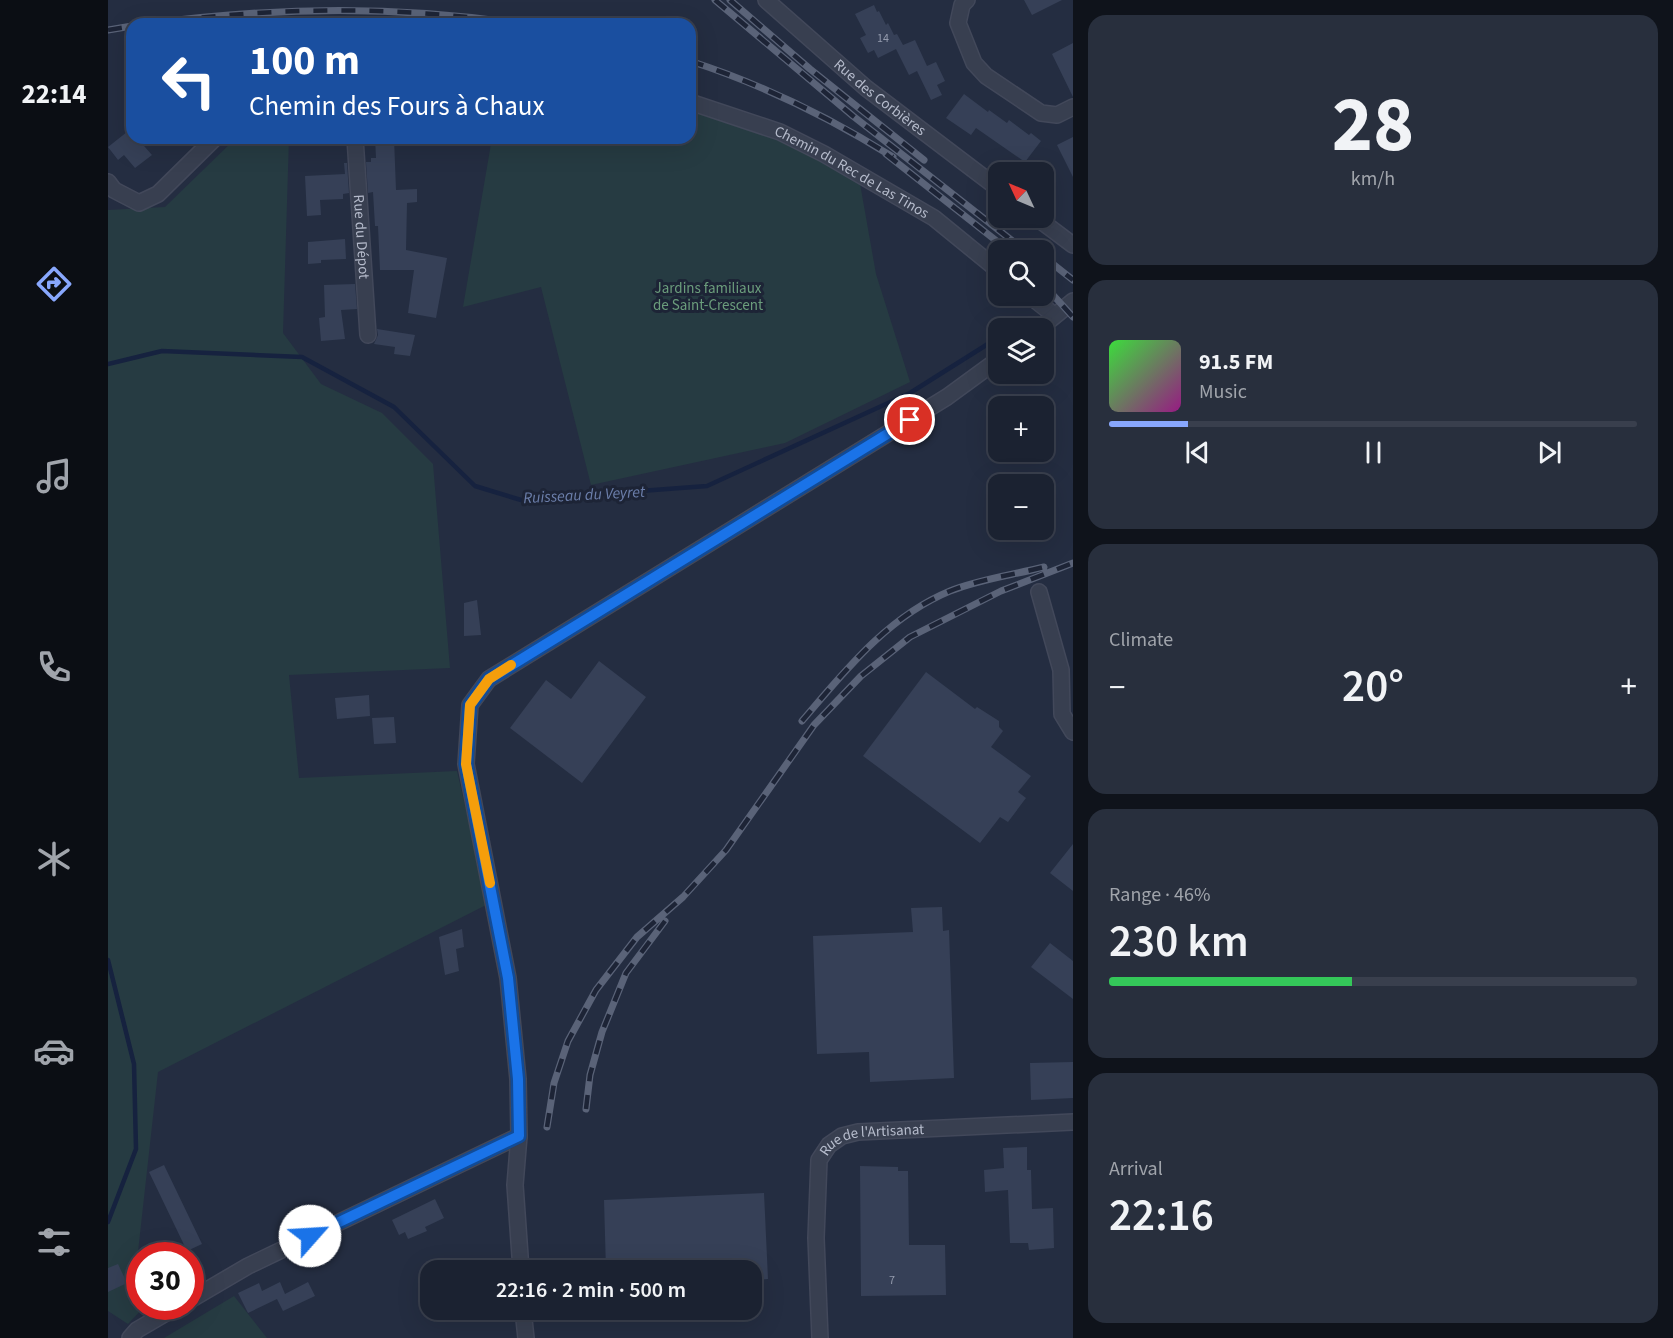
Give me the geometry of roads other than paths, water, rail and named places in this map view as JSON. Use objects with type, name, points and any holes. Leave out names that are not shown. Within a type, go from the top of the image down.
[{"type":"street","name":"Rue des Corbières","points":[[766,0],[866,88],[988,181]]},
{"type":"street","points":[[968,0],[962,5],[958,23],[974,63],[986,76],[1041,113],[1057,115],[1073,106]]},
{"type":"street","name":"Chemin du Rec de Las Tinos","points":[[696,104],[780,132],[824,154],[934,218],[988,262]]},
{"type":"street","points":[[108,182],[114,190],[139,203],[158,194],[209,144]]},
{"type":"street","name":"Rue du Dépot","points":[[355,144],[368,335]]},
{"type":"street","points":[[1050,228],[1073,245]]},
{"type":"street","points":[[1051,318],[1073,301]]},
{"type":"street","points":[[1043,306],[1054,315]]},
{"type":"street","points":[[520,1260],[515,1185],[519,1136],[518,1079],[508,978],[466,764],[470,705],[489,679],[947,397],[988,367]]},
{"type":"street","points":[[1039,591],[1061,670],[1062,714],[1073,732]]},
{"type":"street","name":"Rue de l'Artisanat","points":[[820,1338],[816,1238],[819,1160],[829,1144],[842,1136],[858,1132],[1073,1122]]},
{"type":"street","points":[[204,1291],[248,1266],[519,1136]]},
{"type":"street","points":[[130,1338],[137,1330],[154,1320]]},
{"type":"street","points":[[524,1320],[525,1338]]},
{"type":"waterway","name":"Ruisseau du Veyret","points":[[108,364],[162,351],[302,357],[394,407],[475,486],[521,500],[707,486],[910,393],[988,344]]},
{"type":"waterway","points":[[108,960],[134,1064],[136,1149],[108,1222]]},
{"type":"railway","points":[[715,0],[853,116],[1011,240]]},
{"type":"railway","points":[[730,0],[810,69],[924,160]]},
{"type":"railway","points":[[193,18],[334,10],[474,18]]},
{"type":"railway","points":[[108,30],[126,27]]},
{"type":"railway","points":[[696,63],[743,80],[794,103],[844,128],[893,157]]},
{"type":"railway","points":[[886,154],[995,240]]},
{"type":"railway","points":[[1054,265],[1073,280]]},
{"type":"railway","points":[[1054,296],[1073,317]]},
{"type":"railway","points":[[547,1127],[554,1083],[568,1041],[596,990],[637,937],[683,897],[726,850],[814,725],[861,676],[910,637],[1001,591],[1073,563]]},
{"type":"railway","points":[[802,721],[851,665],[906,615],[927,602],[961,587],[1044,567]]},
{"type":"railway","points":[[586,1109],[590,1075],[602,1032],[626,973],[665,921]]},
{"type":"park label","name":"Jardins familiaux de Saint-Crescent","points":[[708,296]]}]
